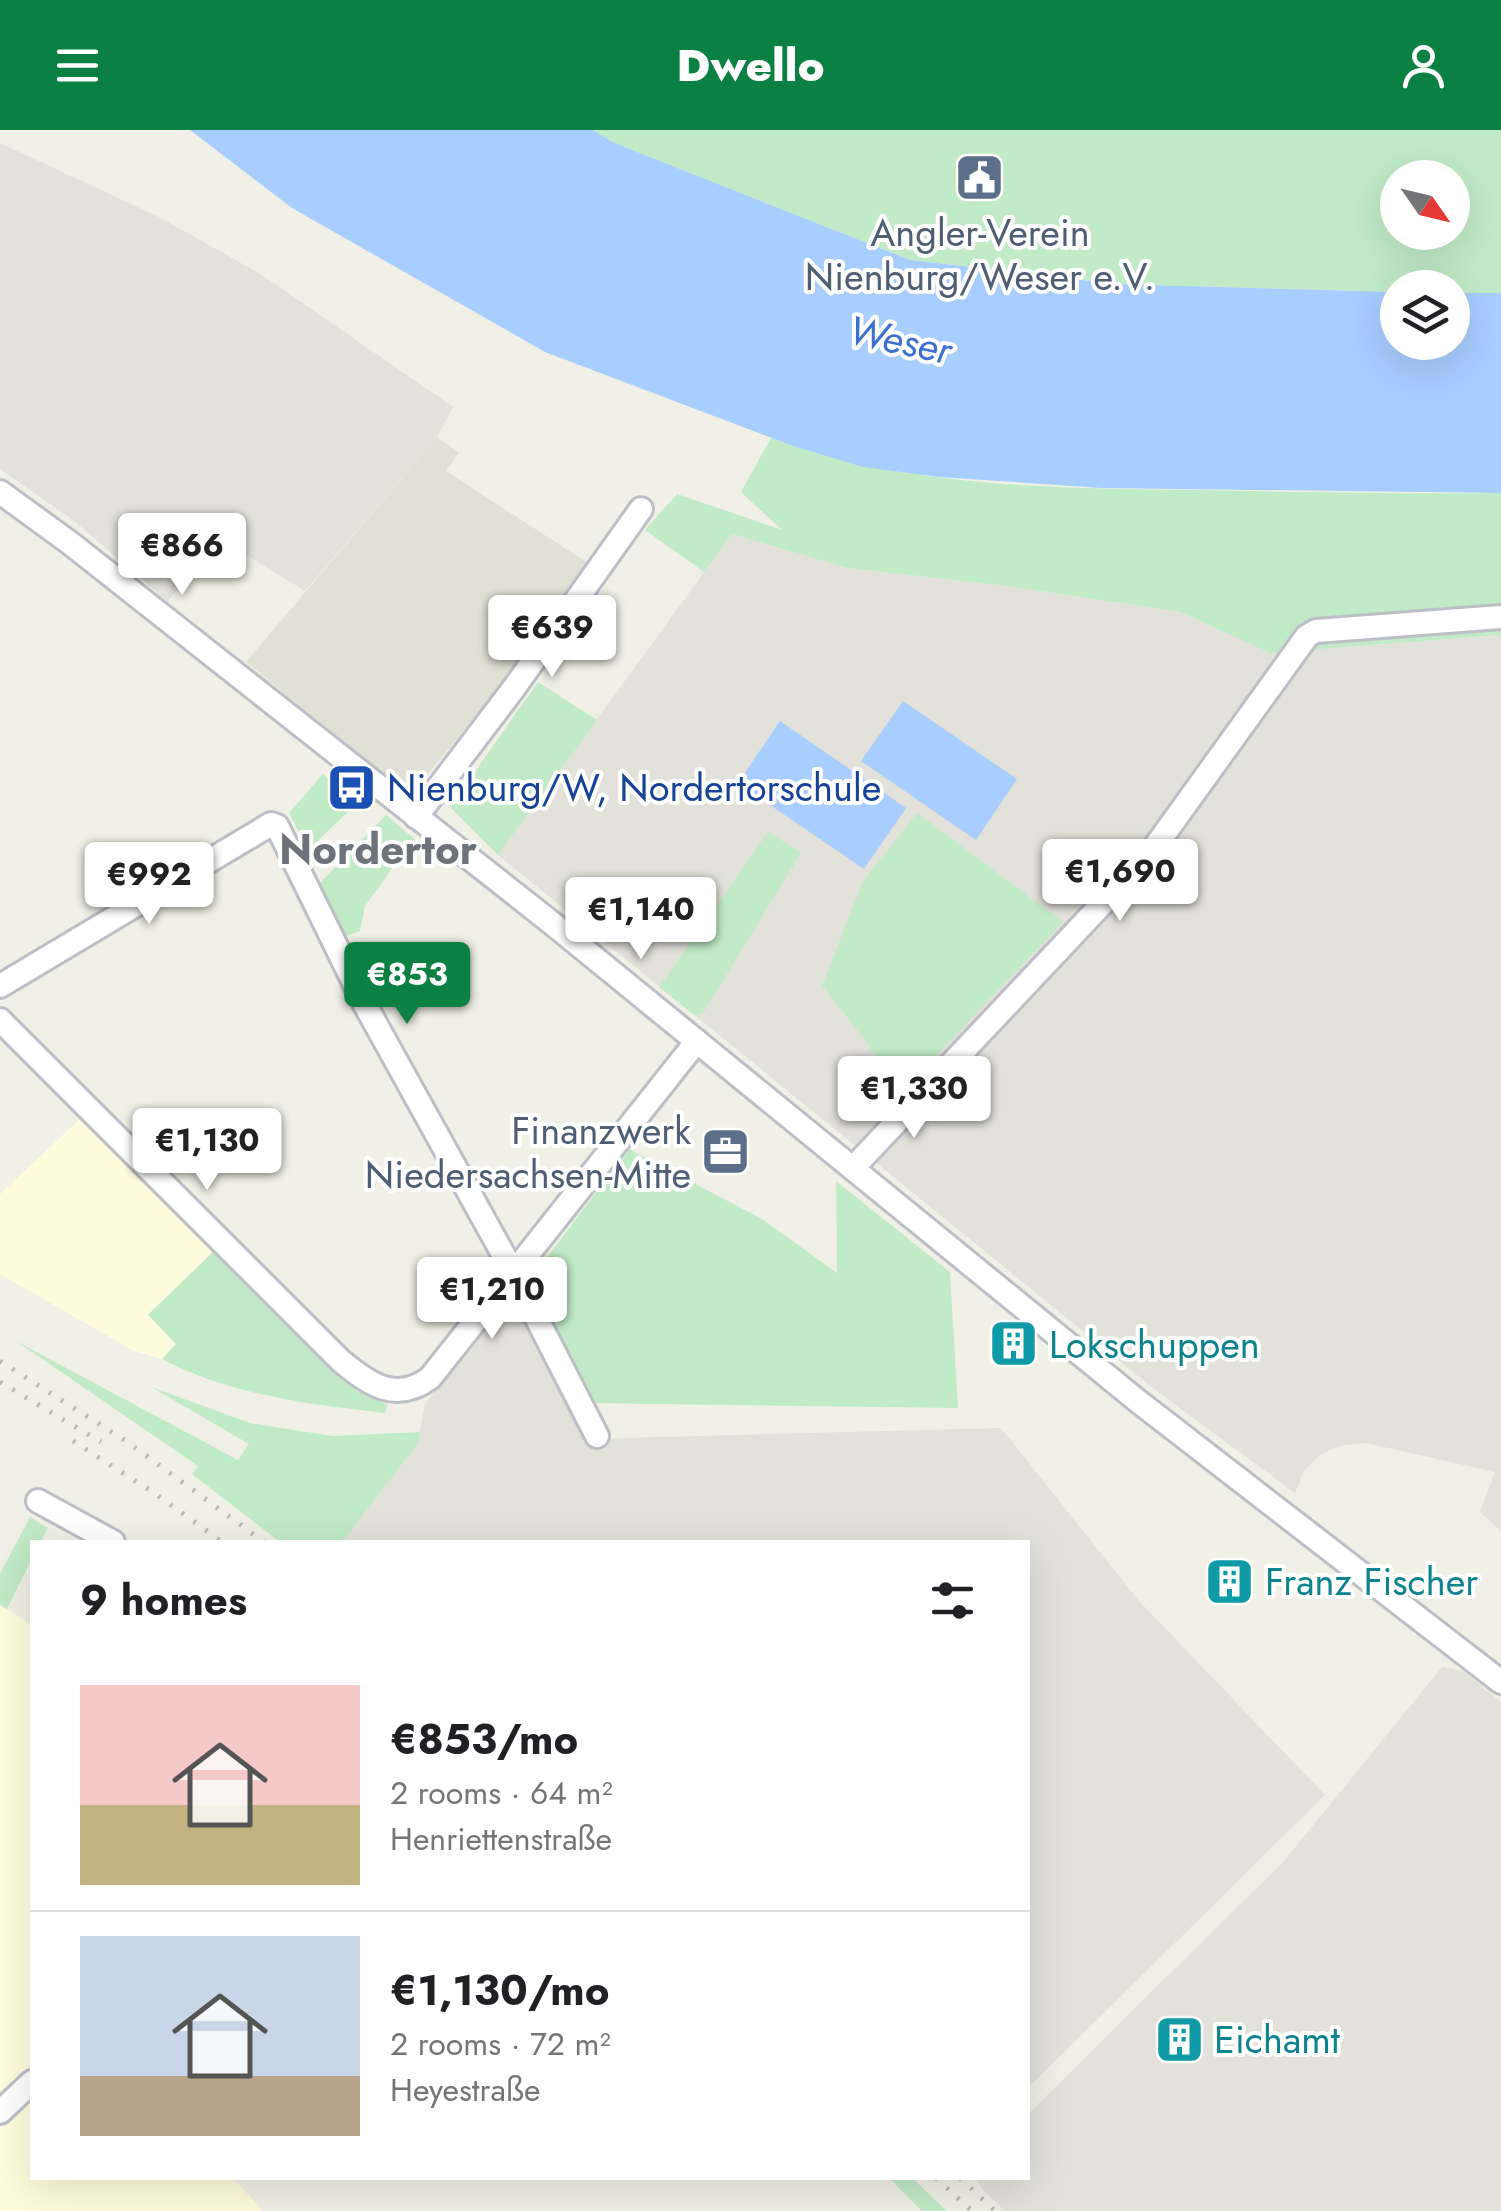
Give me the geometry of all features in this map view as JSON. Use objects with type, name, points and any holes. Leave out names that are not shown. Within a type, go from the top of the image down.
[{"type":"street","points":[[0,492],[70,543],[697,1041],[1139,1402],[1501,1682]]},
{"type":"street","points":[[416,817],[514,688],[641,509]]},
{"type":"street","points":[[854,1167],[1152,851],[1307,636],[1316,630],[1501,617]]},
{"type":"street","points":[[0,986],[271,824],[281,830],[364,1003],[513,1272],[597,1436]]},
{"type":"street","points":[[0,1020],[341,1361],[380,1387],[400,1392],[417,1388],[430,1378],[697,1041]]},
{"type":"street","points":[[38,1501],[108,1540]]},
{"type":"street","points":[[0,2112],[30,2084]]},
{"type":"shaded area","points":[[0,143],[161,218],[262,275],[453,407],[437,437],[305,591],[215,536],[168,602],[73,520],[0,469]]},
{"type":"shaded area","points":[[437,437],[459,453],[446,471],[588,563],[510,674],[410,796],[246,662]]},
{"type":"shaded area","points":[[732,534],[847,568],[1007,586],[1181,612],[1270,653],[1501,635],[1501,1531],[1480,1512],[1495,1472],[1366,1443],[1343,1445],[1321,1454],[1304,1471],[1295,1493],[1154,1389],[498,855]],"holes":[[[1062,922],[895,1097],[867,1043],[822,986]]]},
{"type":"shaded area","points":[[83,1116],[213,1252],[148,1314],[176,1344],[162,1359],[134,1351],[0,1274],[0,1194]]},
{"type":"shaded area","points":[[511,1291],[585,1439],[1001,1428],[1139,1601],[1325,1795],[1030,2086],[1030,1540],[344,1540],[418,1444],[425,1404]]},
{"type":"shaded area","points":[[0,1605],[30,1624],[30,2180],[235,2180],[263,2211],[0,2211]]},
{"type":"shaded area","points":[[1442,1667],[1463,1671],[1501,1702],[1501,2211],[1005,2211],[978,2180],[1030,2180],[1030,2112],[1284,1861]]},
{"type":"green space","points":[[593,130],[1501,130],[1501,293],[1470,293],[1470,270],[1380,270],[1380,292],[1116,284],[910,260],[612,142]]},
{"type":"green space","points":[[771,438],[874,467],[981,482],[1144,489],[1501,493],[1501,635],[1270,653],[1181,612],[1007,586],[847,568],[732,534],[704,572],[645,530],[677,494],[782,530],[741,492]]},
{"type":"green space","points":[[538,682],[597,720],[498,855],[450,807]]},
{"type":"green space","points":[[323,774],[354,806],[308,850],[289,813]]},
{"type":"green space","points":[[917,813],[1063,922],[896,1098],[867,1043],[822,986],[863,881]]},
{"type":"green space","points":[[386,815],[418,842],[401,856],[365,906],[360,931],[344,937],[319,884]]},
{"type":"green space","points":[[768,832],[801,853],[703,1013],[694,1015],[659,987]]},
{"type":"green space","points":[[629,1149],[762,1219],[837,1273],[836,1181],[950,1272],[958,1408],[584,1403],[523,1289]]},
{"type":"green space","points":[[213,1252],[358,1392],[388,1405],[385,1413],[242,1390],[162,1359],[176,1344],[148,1315]]},
{"type":"green space","points":[[16,1341],[238,1460],[249,1444],[151,1387],[250,1423],[333,1436],[420,1432],[418,1444],[344,1540],[277,1540],[192,1474],[198,1466]]},
{"type":"green space","points":[[30,1517],[48,1528],[42,1540],[30,1540],[30,1563],[7,1609],[0,1605],[0,1574]]},
{"type":"green space","points":[[891,2180],[914,2180],[947,2211],[922,2211]]},
{"type":"water","name":"Weser","points":[[190,130],[593,130],[612,142],[910,260],[1116,284],[1380,292],[1380,360],[1470,360],[1470,293],[1501,293],[1501,493],[1101,488],[939,477],[863,467],[793,446],[545,352],[292,208]]},
{"type":"water","points":[[903,701],[1017,779],[976,840],[861,761]]},
{"type":"water","points":[[780,721],[906,808],[864,869],[738,783]]},
{"type":"railway","points":[[0,1361],[129,1443],[261,1540]]},
{"type":"railway","points":[[0,1382],[101,1442]]},
{"type":"railway","points":[[73,1441],[219,1540]]},
{"type":"railway","points":[[938,2180],[972,2211]]},
{"type":"railway","points":[[962,2180],[995,2211]]},
{"type":"place","name":"Angler-Verein Nienburg/Weser e.V.","points":[[980,178]]},
{"type":"place","name":"Nienburg/W, Nordertorschule","points":[[352,787]]},
{"type":"place","name":"Finanzwerk Niedersachsen-Mitte","points":[[726,1152]]},
{"type":"place","name":"Lokschuppen","points":[[1014,1344]]},
{"type":"place","name":"Franz Fischer","points":[[1230,1581]]},
{"type":"place","name":"Eichamt","points":[[1179,2039]]},
{"type":"district","name":"Nordertor","points":[[378,849]]}]
